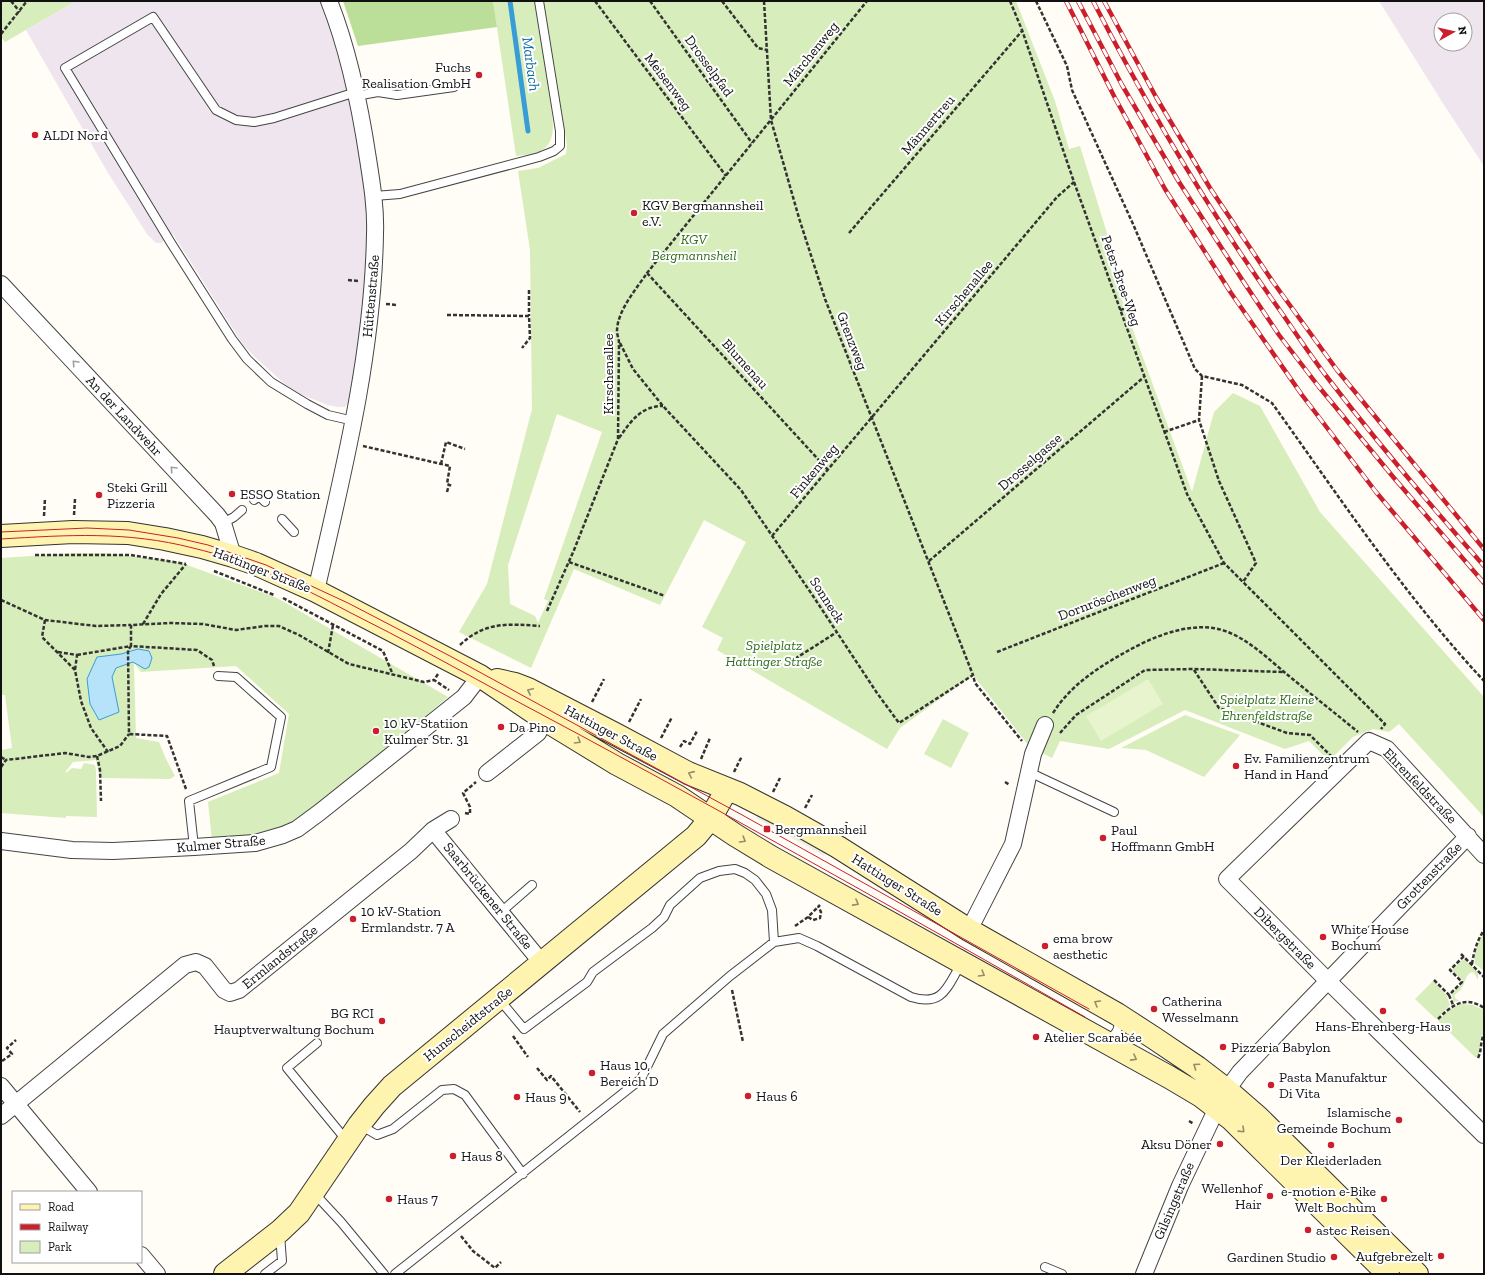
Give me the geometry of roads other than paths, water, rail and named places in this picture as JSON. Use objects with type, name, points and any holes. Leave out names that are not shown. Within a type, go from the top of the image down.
[{"type":"main road","name":"Hattinger Straße","points":[[1,536],[73,532],[128,533],[164,538],[233,556],[316,591],[549,712],[688,773],[731,780],[764,806],[838,848],[969,930],[1117,1014],[1197,1067],[1268,1156],[1388,1274]]},
{"type":"main road","name":"Hattinger Straße","points":[[549,712],[617,764],[677,796],[710,819],[771,856],[1201,1096],[1222,1099],[1270,1129],[1417,1274]]},
{"type":"main road","name":"Hunscheidtstraße","points":[[225,1274],[280,1231],[299,1213],[353,1133],[392,1086],[696,836],[710,819],[731,780]]},
{"type":"street","name":"Hüttenstraße","points":[[316,591],[354,421],[363,373],[370,309],[375,233],[374,196],[365,134],[342,41],[329,1]]},
{"type":"street","name":"An der Landwehr","points":[[1,284],[223,523],[233,556]]},
{"type":"street","name":"Kulmer Straße","points":[[1,841],[72,850],[113,851],[194,848],[255,843],[283,836],[297,829],[356,784],[464,697],[480,676]]},
{"type":"street","points":[[487,773],[538,733],[549,712]]},
{"type":"street","points":[[969,930],[1013,844],[1033,754],[1045,725]]},
{"type":"street","name":"Dibergstraße","points":[[1369,741],[1227,879],[1484,1135]]},
{"type":"street","name":"Ehrenfeldstraße","points":[[1369,741],[1387,749],[1484,855]]},
{"type":"street","name":"Ermlandstraße","points":[[16,1104],[185,965],[196,962],[205,966],[224,990],[230,993],[239,990],[411,851],[433,830],[451,819]]},
{"type":"street","name":"Saarbrückener Straße","points":[[433,830],[542,963]]},
{"type":"street","name":"Grottenstraße","points":[[1222,1099],[1240,1072],[1327,980],[1468,836]]},
{"type":"street","points":[[1,1086],[88,1191]]},
{"type":"street","name":"Gilsingstraße","points":[[1144,1274],[1180,1186],[1222,1099]]},
{"type":"street","points":[[1,1116],[16,1104]]},
{"type":"street","points":[[142,1256],[157,1274]]},
{"type":"lane","points":[[374,196],[400,194],[539,157],[554,151],[560,146],[560,131],[539,1]]},
{"type":"lane","points":[[354,421],[328,415],[307,404],[272,382],[247,359],[232,339],[171,243],[65,68],[153,16],[216,110],[236,120],[254,122],[274,118],[356,94],[378,92],[397,95],[454,87]]},
{"type":"lane","points":[[254,500],[259,496],[265,502]]},
{"type":"lane","points":[[223,523],[234,517],[242,510]]},
{"type":"lane","points":[[282,519],[294,532]]},
{"type":"lane","points":[[194,848],[189,801],[271,767],[281,717],[236,677],[218,676]]},
{"type":"lane","points":[[1029,772],[1114,812]]},
{"type":"lane","points":[[498,998],[524,1029],[587,982],[593,972],[652,928],[664,917],[670,905],[700,878],[719,871],[734,869],[744,873],[755,880],[766,894],[772,910],[774,942]]},
{"type":"lane","points":[[501,912],[532,885]]},
{"type":"lane","points":[[395,1274],[641,1079],[663,1034],[730,976],[774,942],[799,938],[817,946],[911,997],[923,1000],[933,999],[940,996],[946,989],[962,962]]},
{"type":"lane","points":[[1100,1039],[1109,1038],[1115,1034],[1119,1024],[1117,1014]]},
{"type":"lane","points":[[317,1043],[287,1068],[353,1133],[377,1135],[393,1129],[442,1090],[454,1089],[465,1095],[523,1174]]},
{"type":"lane","points":[[314,1192],[384,1274]]},
{"type":"lane","points":[[265,1274],[282,1261],[280,1231]]},
{"type":"lane","points":[[1044,1267],[1062,1274]]},
{"type":"water","points":[[138,649],[149,651],[152,658],[149,667],[145,669],[133,662],[116,668],[112,677],[119,712],[99,720],[90,704],[87,679],[97,657],[121,654]]},
{"type":"waterway","name":"Marbach","points":[[510,1],[528,131]]},
{"type":"tram line","points":[[1,532],[87,528],[129,530],[178,538],[208,545],[266,565],[348,603],[450,656],[744,816],[1089,1009]]},
{"type":"tram line","points":[[1,539],[50,536],[97,536],[145,539],[213,553],[273,575],[312,593],[409,643],[654,775],[1085,1017]]},
{"type":"railway","points":[[1066,1],[1115,98],[1165,189],[1231,293],[1302,395],[1376,492],[1484,620]]},
{"type":"railway","points":[[1078,1],[1122,85],[1179,182],[1279,335],[1319,387],[1394,478],[1484,583]]},
{"type":"railway","points":[[1093,1],[1135,80],[1180,158],[1253,272],[1346,401],[1404,473],[1484,566]]},
{"type":"railway","points":[[1104,1],[1156,97],[1210,188],[1273,282],[1337,370],[1484,549]]},
{"type":"place","name":"Fuchs Realisation GmbH","points":[[479,75]]},
{"type":"place","name":"ALDI Nord","points":[[35,135]]},
{"type":"place","name":"KGV Bergmannsheil e.V.","points":[[634,213]]},
{"type":"place","name":"ESSO Station","points":[[232,494]]},
{"type":"place","name":"Steki Grill Pizzeria","points":[[99,495]]},
{"type":"place","name":"Da Pino","points":[[501,727]]},
{"type":"place","name":"10 kV-Statiion Kulmer Str. 31","points":[[376,731]]},
{"type":"place","name":"Ev. Familienzentrum Hand in Hand","points":[[1236,766]]},
{"type":"place","name":"Bergmannsheil","points":[[767,829]]},
{"type":"place","name":"Paul Hoffmann GmbH","points":[[1103,838]]},
{"type":"place","name":"10 kV-Station Ermlandstr. 7 A","points":[[353,919]]},
{"type":"place","name":"White House Bochum","points":[[1323,937]]},
{"type":"place","name":"ema brow aesthetic","points":[[1045,946]]},
{"type":"place","name":"Catherina Wesselmann","points":[[1154,1009]]},
{"type":"place","name":"Hans-Ehrenberg-Haus","points":[[1383,1011]]},
{"type":"place","name":"BG RCI Hauptverwaltung Bochum","points":[[382,1021]]},
{"type":"place","name":"Atelier Scarabée","points":[[1036,1037]]},
{"type":"place","name":"Pizzeria Babylon","points":[[1223,1047]]},
{"type":"place","name":"Haus 10, Bereich D","points":[[592,1073]]},
{"type":"place","name":"Pasta Manufaktur Di Vita","points":[[1271,1085]]},
{"type":"place","name":"Haus 6","points":[[748,1096]]},
{"type":"place","name":"Haus 9","points":[[517,1097]]},
{"type":"place","name":"Islamische Gemeinde Bochum","points":[[1399,1120]]},
{"type":"place","name":"Aksu Döner","points":[[1220,1144]]},
{"type":"place","name":"Der Kleiderladen","points":[[1331,1145]]},
{"type":"place","name":"Haus 8","points":[[453,1156]]},
{"type":"place","name":"Wellenhof Hair","points":[[1270,1196]]},
{"type":"place","name":"Haus 7","points":[[389,1199]]},
{"type":"place","name":"e-motion e-Bike Welt Bochum","points":[[1384,1199]]},
{"type":"place","name":"astec Reisen","points":[[1308,1230]]},
{"type":"place","name":"Aufgebrezelt","points":[[1441,1256]]},
{"type":"place","name":"Gardinen Studio","points":[[1334,1257]]},
{"type":"park label","name":"KGV Bergmannsheil","points":[[694,248]]},
{"type":"park label","name":"Spielplatz Hattinger Straße","points":[[774,654]]},
{"type":"park label","name":"Spielplatz Kleine Ehrenfeldstraße","points":[[1267,708]]}]
